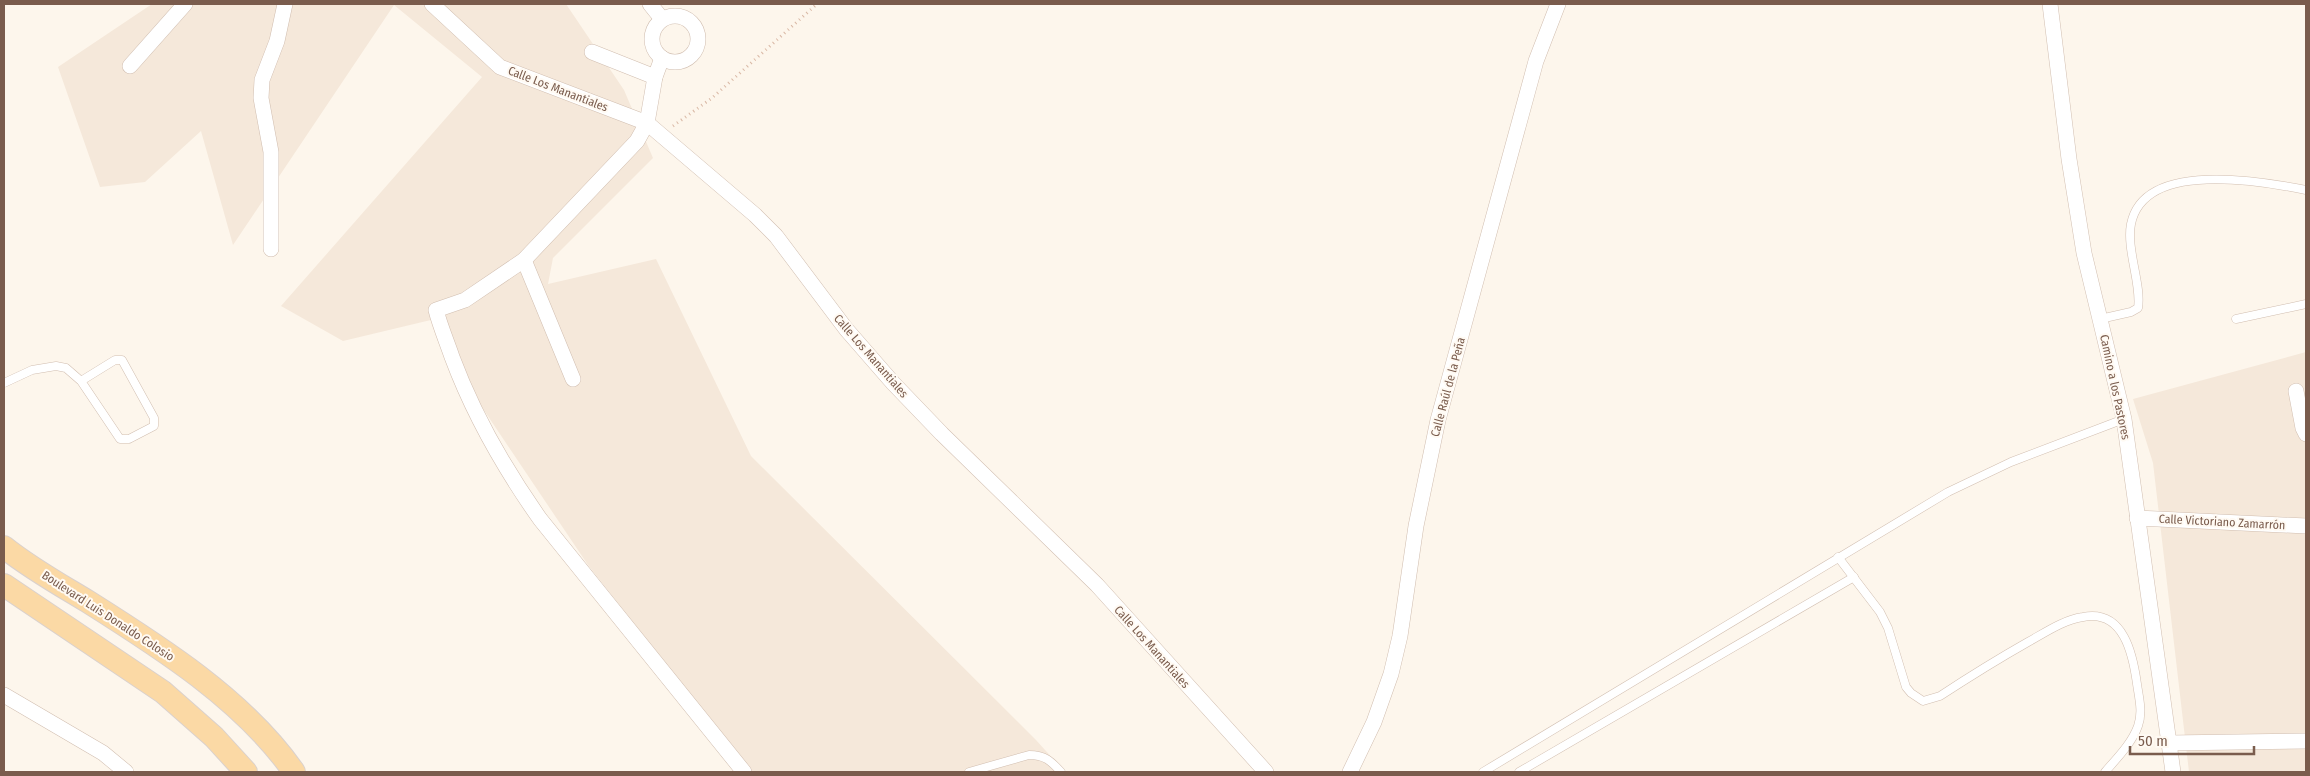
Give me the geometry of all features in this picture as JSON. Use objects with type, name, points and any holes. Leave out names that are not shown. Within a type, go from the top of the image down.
[{"type":"main road","name":"Boulevard Luis Donaldo Colosio","points":[[4,547],[23,562],[148,639],[204,680],[256,729],[294,772]]},
{"type":"main road","points":[[4,585],[163,692],[214,737],[246,772]]},
{"type":"street","points":[[130,66],[185,4]]},
{"type":"street","points":[[271,249],[270,152],[261,98],[262,80],[276,41],[285,4]]},
{"type":"street","name":"Calle Los Manantiales","points":[[432,4],[500,67],[647,123],[755,215],[776,236],[846,329],[893,383],[942,434],[1098,585],[1266,772]]},
{"type":"street","points":[[650,4],[662,19]]},
{"type":"street","name":"Calle Raúl de la Peña","points":[[1350,772],[1374,722],[1391,674],[1400,636],[1416,526],[1438,420],[1536,61],[1558,4]]},
{"type":"street","name":"Camino a los Pastores","points":[[2050,4],[2069,159],[2084,253],[2124,419],[2173,772]]},
{"type":"street","points":[[683,10],[699,34],[699,44],[695,53],[688,59],[680,63],[670,62],[662,58],[652,43],[652,34],[662,19],[683,10]]},
{"type":"street","points":[[592,52],[654,77]]},
{"type":"street","points":[[662,58],[654,77],[647,123],[637,141],[524,260],[465,300],[436,310],[464,389],[479,420],[514,481],[540,519],[744,772]]},
{"type":"street","points":[[524,260],[573,379]]},
{"type":"street","points":[[2296,391],[2303,428],[2306,434]]},
{"type":"street","name":"Calle Victoriano Zamarrón","points":[[2137,518],[2306,526]]},
{"type":"street","points":[[4,695],[103,752],[126,772]]},
{"type":"street","points":[[2169,743],[2306,741]]},
{"type":"lane","points":[[2100,319],[2131,312],[2138,308],[2132,264],[2131,224],[2136,212],[2146,198],[2163,186],[2183,180],[2267,182],[2306,190]]},
{"type":"lane","points":[[2236,319],[2306,304]]},
{"type":"lane","points":[[4,384],[32,370],[56,366],[66,368],[81,381],[120,439],[129,439],[154,426],[154,418],[122,360],[115,360],[81,381]]},
{"type":"lane","points":[[1483,772],[1948,492],[2010,462],[2124,419]]},
{"type":"lane","points":[[1838,557],[1872,599],[1888,628],[1906,686],[1911,694],[1923,701],[1940,696],[2059,624],[2084,616],[2100,616],[2118,627],[2126,639],[2133,656],[2141,713],[2138,726],[2130,742],[2105,772]]},
{"type":"lane","points":[[1519,772],[1854,578]]},
{"type":"lane","points":[[969,772],[1029,755],[1039,755],[1050,760],[1061,772]]},
{"type":"path","points":[[660,135],[712,98],[817,4]]},
{"type":"shaded area","points":[[152,4],[566,4],[624,90],[653,158],[553,258],[548,284],[656,259],[751,456],[1036,740],[1065,772],[751,772],[588,565],[459,373],[435,319],[343,341],[281,306],[482,77],[394,5],[233,245],[201,131],[145,182],[100,187],[58,67]]},
{"type":"shaded area","points":[[2306,352],[2306,772],[2189,772],[2153,463],[2133,399]]}]
